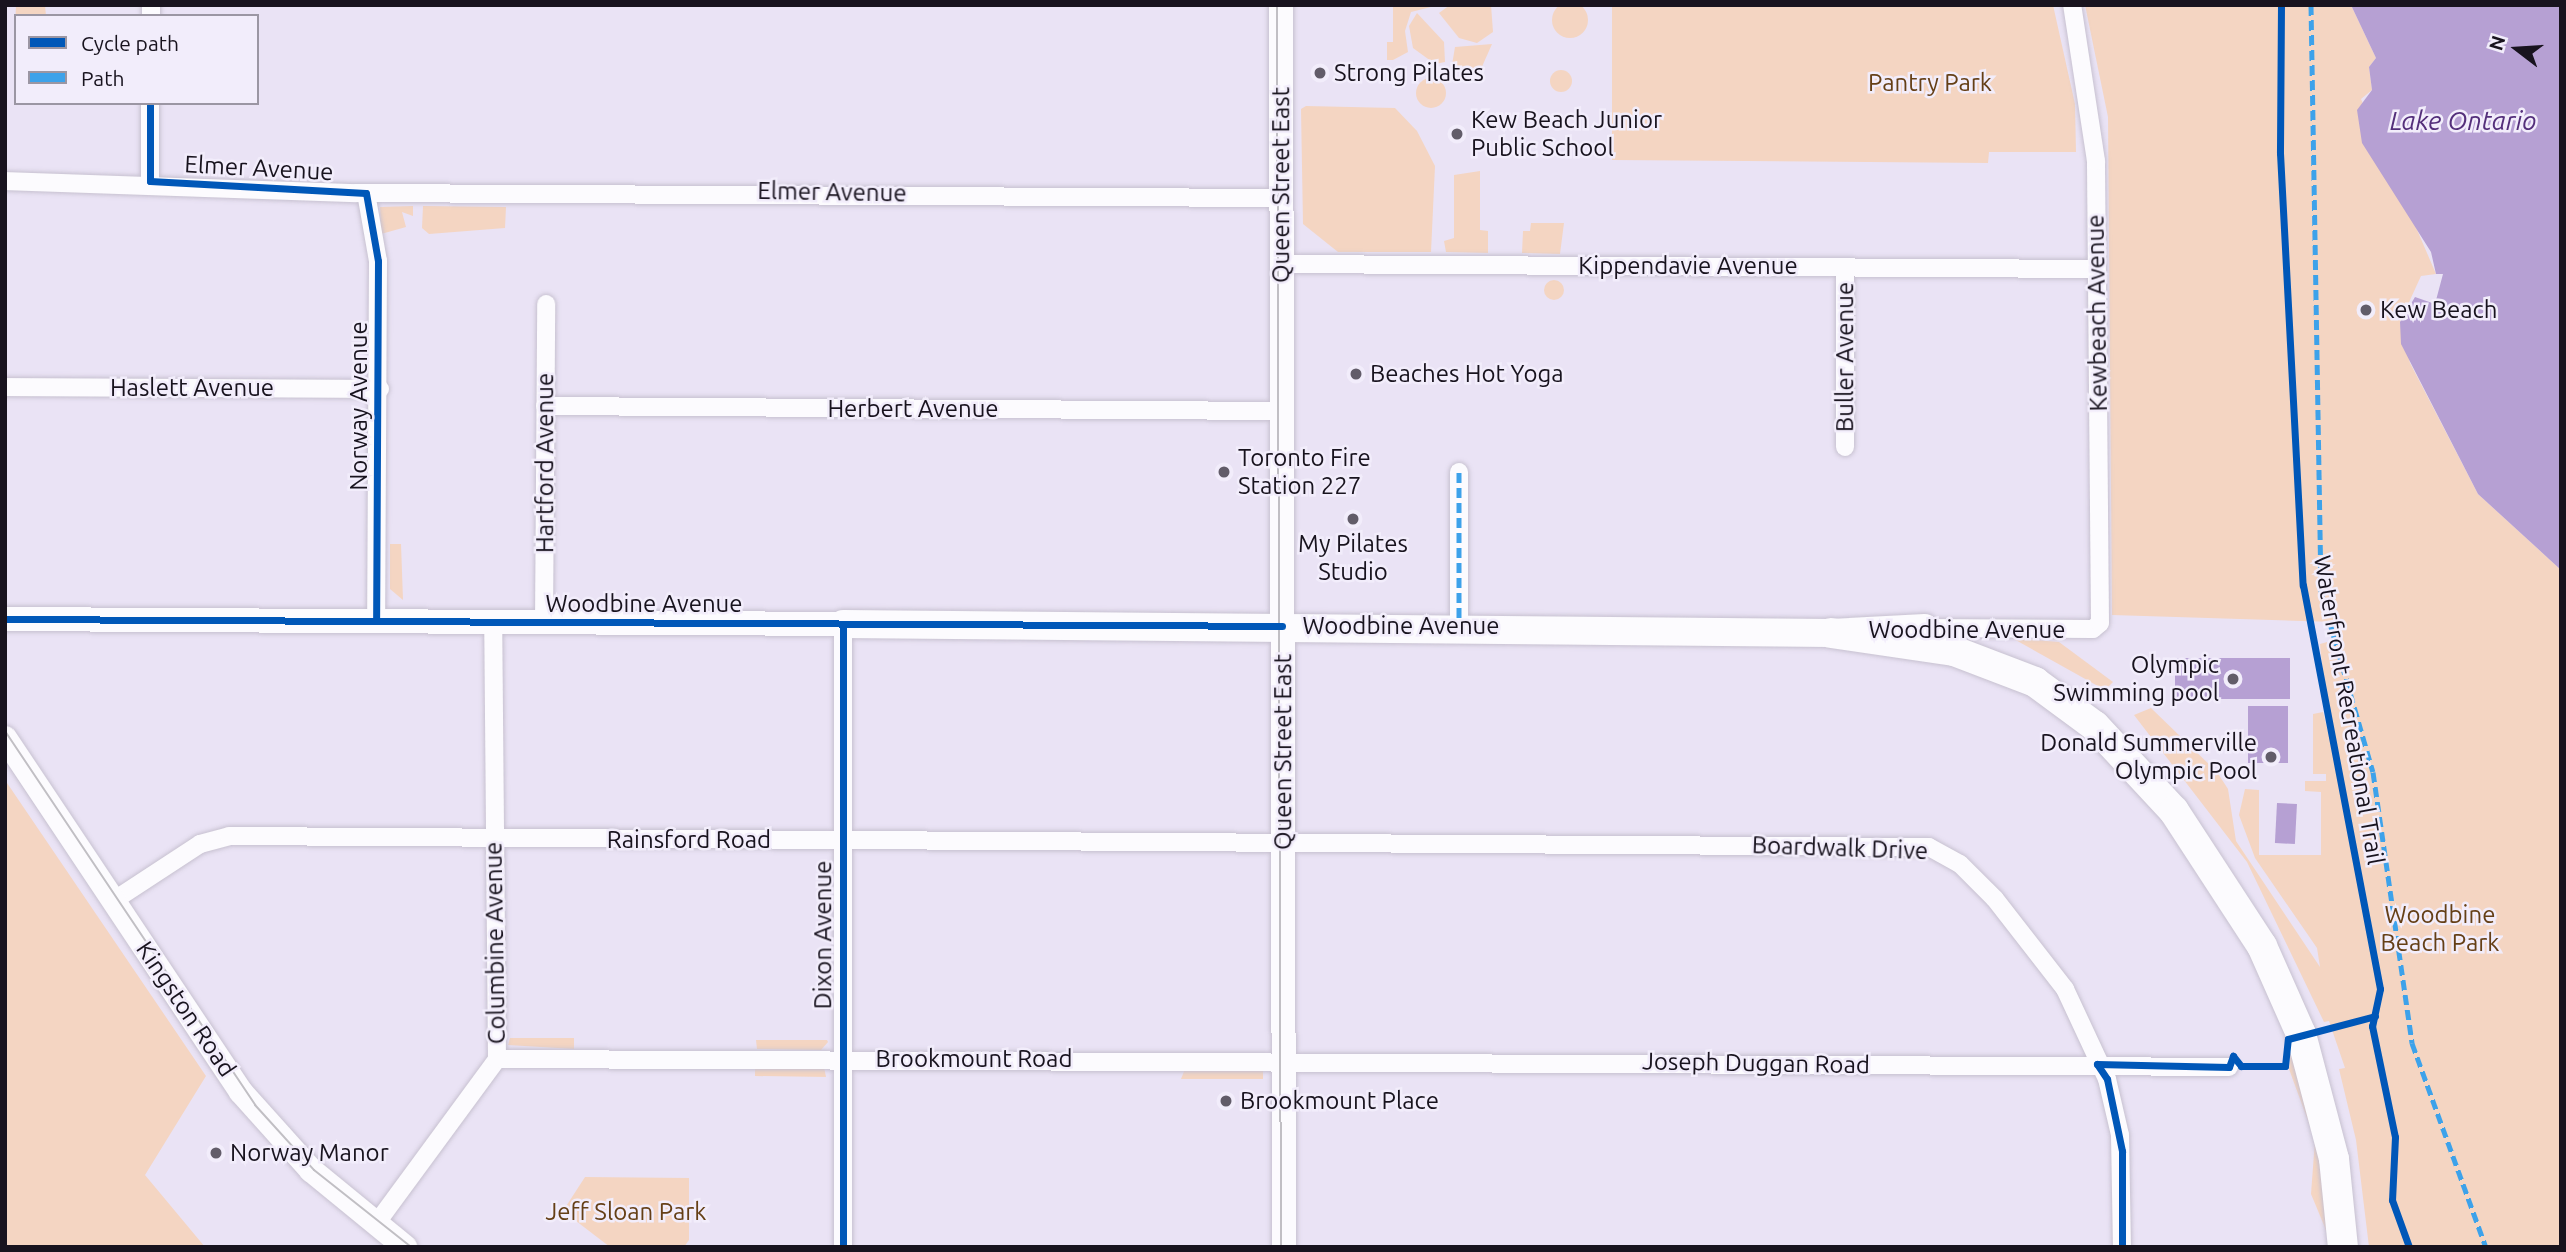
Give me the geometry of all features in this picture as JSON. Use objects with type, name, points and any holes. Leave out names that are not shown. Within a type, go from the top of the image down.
[{"type":"highway","points":[[1925,628],[2007,647],[2080,687],[2144,744],[2231,852],[2281,941],[2319,1028],[2345,1123],[2361,1247]]},
{"type":"highway","name":"Woodbine Avenue","points":[[1831,633],[1954,651],[2035,682],[2095,726],[2213,863],[2262,946],[2310,1058],[2334,1159],[2343,1247]]},
{"type":"main road","name":"Queen Street East","points":[[1280,5],[1284,1247]]},
{"type":"main road","name":"Woodbine Avenue","points":[[5,618],[544,623],[1460,625],[1831,633],[1925,628]]},
{"type":"main road","name":"Kingston Road","points":[[5,738],[113,901],[273,1132],[405,1247]]},
{"type":"street","name":"Kewbeach Avenue","points":[[2072,5],[2092,106],[2100,623]]},
{"type":"street","points":[[150,105],[150,181]]},
{"type":"street","name":"Elmer Avenue","points":[[5,181],[150,181],[366,193],[1281,198]]},
{"type":"street","name":"Norway Avenue","points":[[366,193],[378,261],[380,389],[376,621]]},
{"type":"street","name":"Kippendavie Avenue","points":[[1281,264],[2094,269]]},
{"type":"street","name":"Buller Avenue","points":[[1845,267],[1845,447]]},
{"type":"street","name":"Hartford Avenue","points":[[544,623],[546,303]]},
{"type":"street","name":"Haslett Avenue","points":[[5,387],[380,389]]},
{"type":"street","name":"Herbert Avenue","points":[[545,406],[1281,411]]},
{"type":"street","points":[[1459,472],[1460,625]]},
{"type":"street","name":"Columbine Avenue","points":[[376,1224],[497,1059],[493,622]]},
{"type":"street","name":"Woodbine Avenue","points":[[1925,628],[2092,629],[2100,623]]},
{"type":"street","name":"Dixon Avenue","points":[[843,624],[843,1247]]},
{"type":"street","name":"Rainsford Road","points":[[113,901],[200,844],[229,836],[1283,842]]},
{"type":"street","name":"Boardwalk Drive","points":[[1283,842],[1929,847],[1960,864],[2044,955],[2097,1064],[2107,1079],[2122,1151],[2122,1247]]},
{"type":"street","name":"Brookmount Road","points":[[497,1059],[1284,1060]]},
{"type":"street","name":"Joseph Duggan Road","points":[[1284,1060],[2229,1067]]},
{"type":"green space","points":[[1570,2],[1583,7],[1588,20],[1583,33],[1570,38],[1557,33],[1552,20],[1557,7]]},
{"type":"green space","points":[[16,5],[45,5],[46,14],[16,14]]},
{"type":"green space","points":[[1393,5],[1439,5],[1411,12],[1405,31],[1408,52],[1393,60],[1387,60],[1387,42],[1393,42]]},
{"type":"green space","points":[[1450,5],[1491,5],[1493,32],[1477,43],[1459,38],[1439,13]]},
{"type":"green space","name":"Pantry Park","points":[[1612,5],[2053,5],[2075,104],[2076,152],[1989,152],[1988,163],[1612,160]]},
{"type":"green space","name":"Woodbine Beach Park","points":[[2085,5],[2351,5],[2376,58],[2369,67],[2372,90],[2361,99],[2436,274],[2421,276],[2400,322],[2410,363],[2478,494],[2561,570],[2561,1247],[2369,1247],[2356,1140],[2339,1069],[2345,1068],[2329,1021],[2324,1022],[2247,862],[2134,715],[2151,708],[2217,772],[2228,789],[2236,841],[2320,967],[2317,948],[2255,858],[2239,815],[2245,789],[2259,790],[2259,855],[2321,855],[2321,792],[2305,791],[2305,781],[2326,781],[2326,774],[2313,774],[2313,714],[2323,712],[2329,736],[2320,644],[2327,642],[2333,650],[2335,622],[2112,615],[2108,117]]},
{"type":"green space","points":[[1417,13],[1444,42],[1445,62],[1435,64],[1413,48],[1409,26]]},
{"type":"green space","points":[[1492,44],[1481,69],[1452,65],[1455,47]]},
{"type":"green space","points":[[1561,70],[1569,73],[1572,81],[1569,89],[1561,92],[1553,89],[1550,81],[1553,73]]},
{"type":"green space","points":[[1431,78],[1437,79],[1445,87],[1445,99],[1437,107],[1431,108],[1425,107],[1417,99],[1416,93],[1417,87],[1425,79]]},
{"type":"green space","points":[[1306,106],[1395,108],[1417,131],[1435,166],[1431,252],[1338,252],[1303,224],[1301,109]]},
{"type":"green space","points":[[1480,171],[1480,230],[1488,231],[1488,253],[1446,252],[1444,241],[1454,238],[1454,175]]},
{"type":"green space","points":[[413,206],[413,216],[402,212],[406,227],[381,234],[380,207]]},
{"type":"green space","points":[[423,206],[506,207],[505,228],[429,234],[422,228]]},
{"type":"green space","points":[[1531,223],[1564,223],[1560,254],[1522,253],[1523,231],[1530,231]]},
{"type":"green space","points":[[1554,280],[1561,283],[1564,290],[1561,297],[1554,300],[1547,297],[1544,290],[1547,283]]},
{"type":"green space","points":[[390,544],[401,544],[403,600],[390,589]]},
{"type":"green space","points":[[2012,638],[2059,642],[2113,682],[2105,690]]},
{"type":"green space","points":[[5,780],[206,1076],[145,1175],[205,1247],[5,1247]]},
{"type":"green space","points":[[510,1038],[574,1038],[574,1049],[508,1045]]},
{"type":"green space","points":[[756,1040],[828,1042],[821,1050],[757,1049]]},
{"type":"green space","points":[[2291,1052],[2313,1111],[2333,1247],[2311,1194],[2315,1140],[2289,1069]]},
{"type":"green space","points":[[824,1067],[826,1077],[755,1076],[755,1068]]},
{"type":"green space","points":[[1185,1069],[1263,1070],[1263,1079],[1181,1079]]},
{"type":"green space","name":"Jeff Sloan Park","points":[[585,1177],[689,1178],[689,1240],[684,1247],[610,1247],[563,1211]]},
{"type":"water","name":"Lake Ontario","points":[[2351,5],[2561,5],[2561,570],[2478,494],[2401,344],[2400,322],[2415,297],[2435,304],[2443,274],[2436,274],[2431,252],[2362,143],[2357,110],[2372,90],[2369,67],[2376,58]]},
{"type":"water","name":"Olympic Swimming pool","points":[[2175,658],[2290,658],[2290,699],[2175,699]]},
{"type":"water","points":[[2248,706],[2288,706],[2288,763],[2248,763]]},
{"type":"water","points":[[2277,803],[2297,804],[2295,844],[2275,843]]},
{"type":"tram line","points":[[1277,5],[1281,1247]]},
{"type":"tram line","points":[[5,731],[255,1105],[314,1170],[411,1247]]},
{"type":"marked path","points":[[2311,5],[2321,592],[2373,772],[2412,1043],[2486,1247]]},
{"type":"marked path","points":[[1459,472],[1459,625]]},
{"type":"cycle path","name":"Waterfront Recreational Trail","points":[[2281,5],[2280,153],[2303,585],[2380,989],[2372,1026],[2395,1137],[2392,1200],[2409,1247]]},
{"type":"cycle path","points":[[150,105],[150,181],[366,193],[378,261],[376,621]]},
{"type":"cycle path","points":[[5,619],[1282,626]]},
{"type":"cycle path","points":[[843,624],[843,1247]]},
{"type":"cycle path","points":[[2097,1064],[2229,1067],[2233,1056],[2241,1066],[2285,1066],[2288,1039],[2375,1016]]},
{"type":"cycle path","points":[[2097,1064],[2107,1079],[2122,1151],[2122,1247]]},
{"type":"place","name":"Strong Pilates","points":[[1320,73]]},
{"type":"place","name":"Kew Beach Junior Public School","points":[[1457,134]]},
{"type":"place","name":"Kew Beach","points":[[2366,310]]},
{"type":"place","name":"Beaches Hot Yoga","points":[[1356,374]]},
{"type":"place","name":"Toronto Fire Station 227","points":[[1224,472]]},
{"type":"place","name":"My Pilates Studio","points":[[1353,519]]},
{"type":"place","name":"Olympic Swimming pool","points":[[2233,679]]},
{"type":"place","name":"Donald Summerville Olympic Pool","points":[[2271,757]]},
{"type":"place","name":"Brookmount Place","points":[[1226,1101]]},
{"type":"place","name":"Norway Manor","points":[[216,1153]]}]
